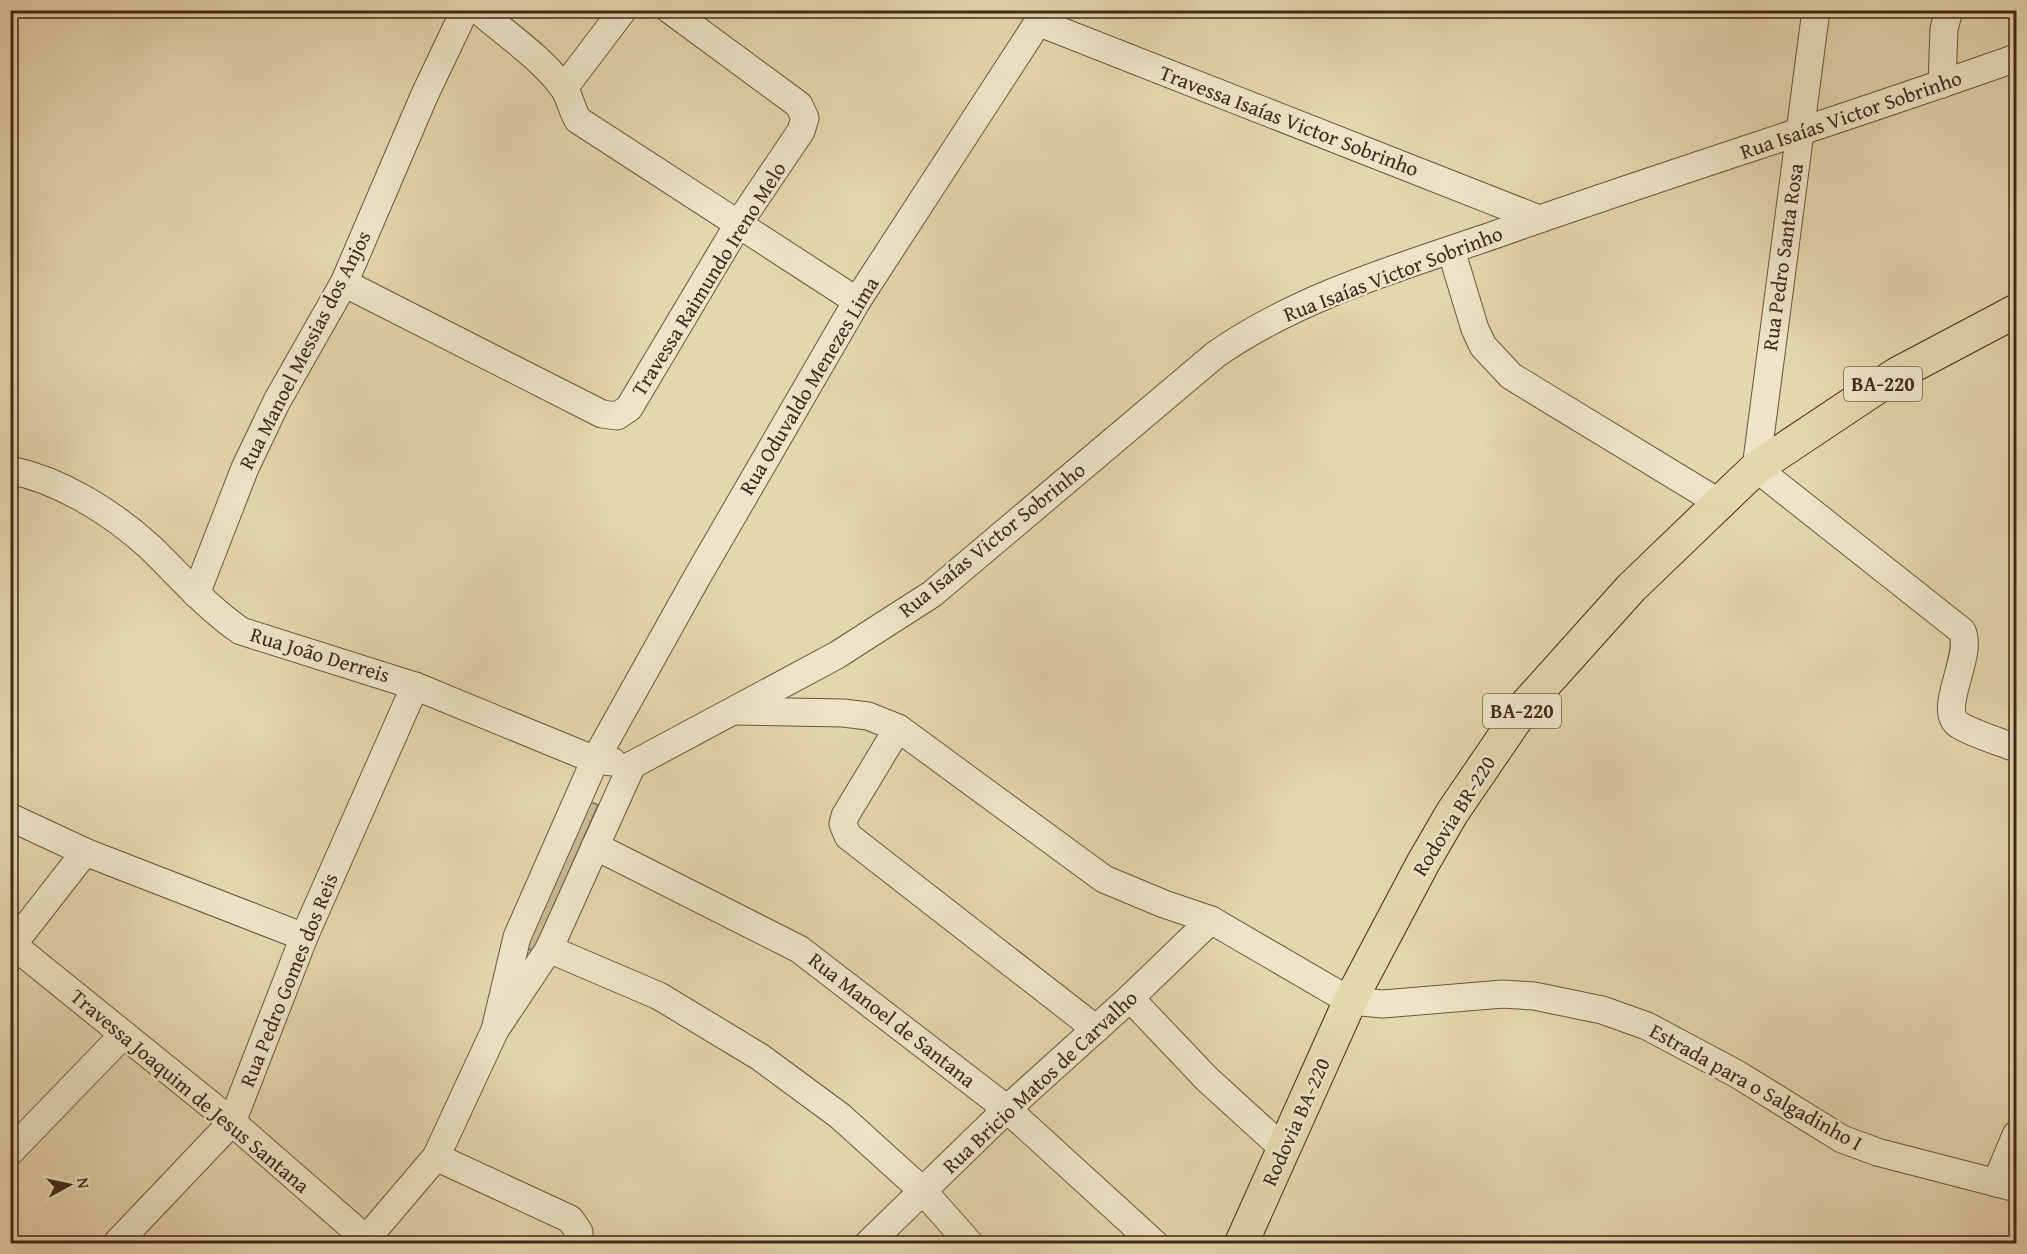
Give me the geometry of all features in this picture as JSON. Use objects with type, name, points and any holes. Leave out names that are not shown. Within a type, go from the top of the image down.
[{"type":"main road","name":"BA-220","points":[[1756,468],[1897,374],[2016,311]]},
{"type":"main road","name":"Rodovia BR-220","points":[[1350,1001],[1452,813],[1525,706],[1605,614],[1718,502],[1756,468]]},
{"type":"main road","name":"Rodovia BA-220","points":[[1241,1244],[1350,1001]]},
{"type":"street","name":"Rua Manoel Messias dos Anjos","points":[[196,594],[245,468],[277,401],[344,283],[425,94],[465,10]]},
{"type":"street","points":[[478,10],[537,60],[564,88],[568,102],[578,120],[857,301]]},
{"type":"street","points":[[564,88],[623,10]]},
{"type":"street","name":"Travessa Raimundo Ireno Melo","points":[[344,283],[602,414],[617,416],[629,408],[739,223],[801,131],[805,118],[804,111],[799,105],[670,10]]},
{"type":"street","name":"Rua Pedro Santa Rosa","points":[[1756,468],[1816,10]]},
{"type":"street","points":[[1942,84],[1944,29],[1949,10]]},
{"type":"street","name":"Travessa Isaías Victor Sobrinho","points":[[1043,17],[1539,219]]},
{"type":"street","name":"Rua Oduvaldo Menezes Lima","points":[[495,1030],[517,938],[595,760],[696,579],[857,301],[1043,17]]},
{"type":"street","name":"Rua Isaías Victor Sobrinho","points":[[632,765],[837,655],[932,594],[1215,355],[1242,336],[1314,300],[1451,250],[2016,58]]},
{"type":"street","points":[[1451,250],[1475,329],[1484,346],[1512,376],[1718,502]]},
{"type":"street","points":[[1756,468],[1962,631],[1965,649],[1951,705],[1952,715],[1959,724],[2016,748]]},
{"type":"street","name":"Rua João Derreis","points":[[10,470],[49,482],[104,512],[148,546],[216,614],[241,631],[415,686],[595,760],[632,765]]},
{"type":"street","name":"Rua Pedro Gomes dos Reis","points":[[116,1244],[232,1122],[304,937],[415,686]]},
{"type":"street","points":[[733,711],[843,713],[868,716],[898,728],[1104,879],[1164,904],[1211,920],[1350,1001]]},
{"type":"street","points":[[898,728],[845,816],[843,824],[848,836],[1096,1029]]},
{"type":"street","points":[[364,1241],[436,1157],[495,1030],[549,949],[632,765]]},
{"type":"street","points":[[10,817],[86,852],[304,937]]},
{"type":"street","name":"Rua Manoel de Santana","points":[[595,846],[799,949],[1007,1110],[1155,1244]]},
{"type":"street","points":[[12,946],[86,852]]},
{"type":"street","name":"Rua Bricio Matos de Carvalho","points":[[868,1244],[1007,1110],[1130,998],[1211,920]]},
{"type":"street","name":"Travessa Joaquim de Jesus Santana","points":[[12,946],[232,1122],[364,1241]]},
{"type":"street","points":[[549,949],[659,996],[760,1057],[840,1116],[924,1192],[970,1244]]},
{"type":"street","name":"Estrada para o Salgadinho I","points":[[1350,1001],[1383,1004],[1503,994],[1534,996],[1602,1010],[1647,1026],[1737,1074],[1842,1139],[1877,1152],[2006,1185]]},
{"type":"street","points":[[1130,998],[1207,1078],[1285,1150]]},
{"type":"street","points":[[10,1152],[123,1035]]},
{"type":"street","points":[[2006,1185],[2016,1135]]},
{"type":"street","points":[[436,1157],[570,1219],[579,1232],[579,1244]]},
{"type":"shaded area","points":[[586,800],[598,805],[534,952],[522,946]]}]
